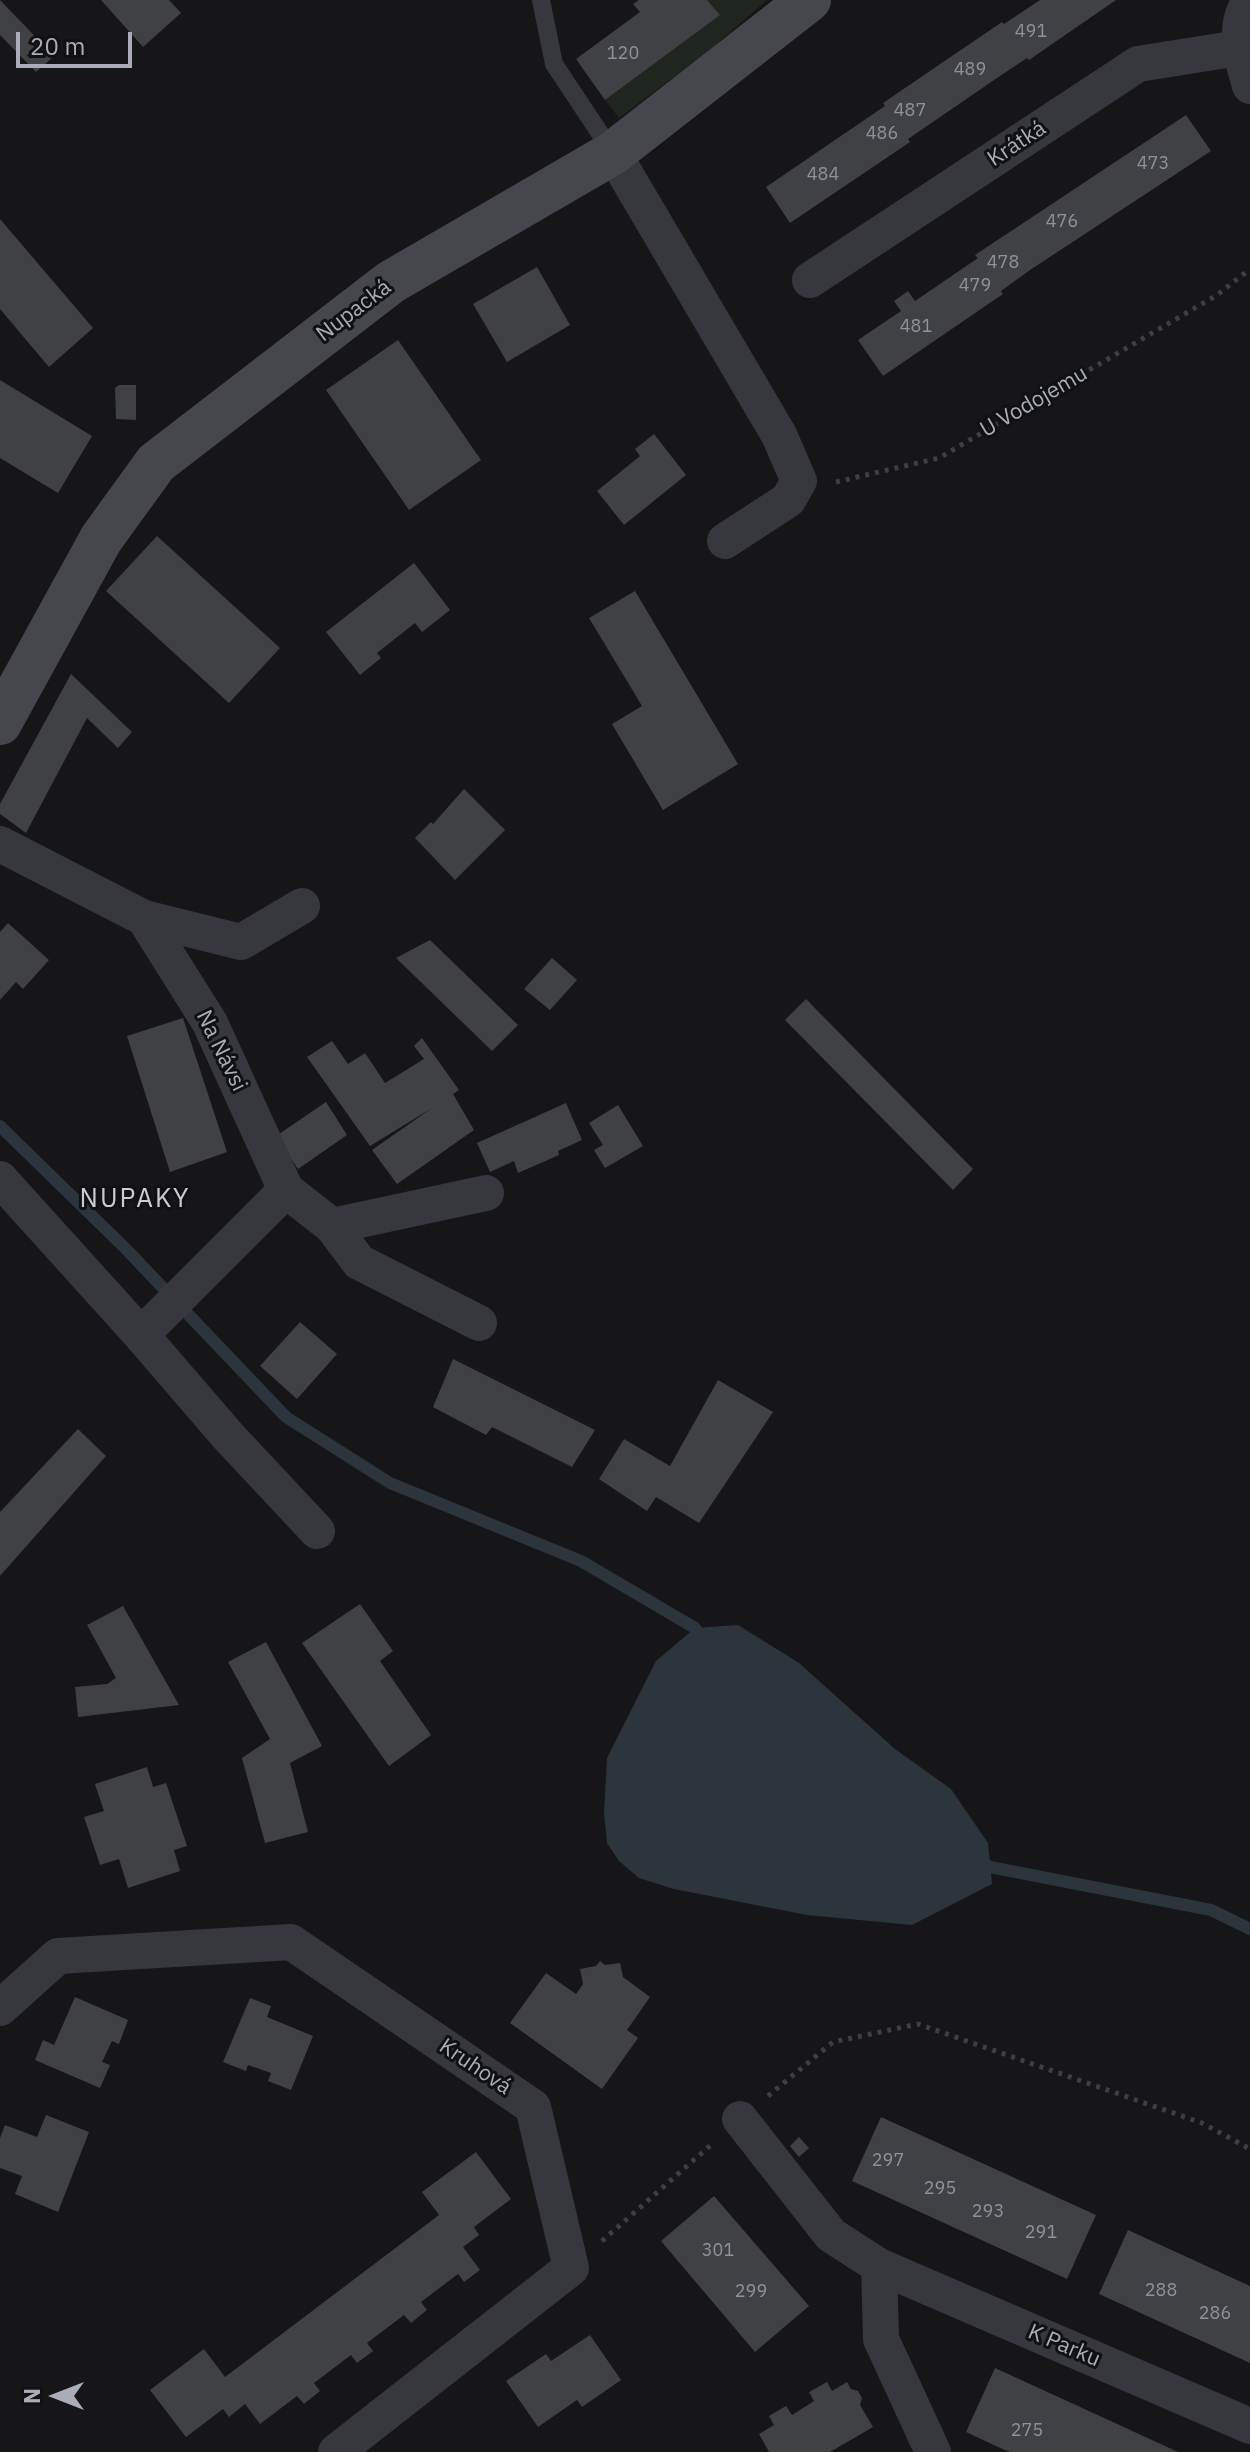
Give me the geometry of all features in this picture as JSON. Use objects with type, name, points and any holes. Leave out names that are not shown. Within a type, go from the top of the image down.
[{"type":"street","name":"Nupacká","points":[[0,723],[101,539],[156,463],[391,282],[613,153],[809,0]]},
{"type":"street","points":[[1250,1],[1245,8],[1239,48],[1250,86]]},
{"type":"street","name":"Krátká","points":[[810,280],[1138,64],[1239,48]]},
{"type":"street","points":[[613,153],[779,435],[799,481],[788,500],[725,541]]},
{"type":"street","points":[[0,844],[144,918],[241,942],[302,906]]},
{"type":"street","name":"Na Návsi","points":[[144,918],[210,1023],[286,1190],[332,1226],[359,1262],[479,1323]]},
{"type":"street","points":[[0,1179],[149,1327],[228,1436],[317,1531]]},
{"type":"street","points":[[149,1327],[286,1190]]},
{"type":"street","points":[[332,1226],[486,1193]]},
{"type":"street","name":"Kruhová","points":[[0,2008],[58,1956],[291,1942],[533,2107],[571,2268]]},
{"type":"street","name":"K Parku","points":[[740,2119],[831,2235],[879,2266],[1250,2426]]},
{"type":"street","points":[[879,2266],[881,2339],[933,2452]]},
{"type":"street","points":[[336,2452],[571,2268]]},
{"type":"lane","points":[[541,0],[554,64],[613,153]]},
{"type":"path","name":"U Vodojemu","points":[[799,481],[836,482],[939,458],[1217,295],[1250,269]]},
{"type":"path","points":[[571,2268],[740,2119],[833,2042],[918,2024],[1202,2123],[1250,2149]]},
{"type":"shaded area","points":[[707,0],[767,0],[705,54],[619,118],[605,100],[719,15]]},
{"type":"shaded area","points":[[738,1625],[799,1663],[895,1749],[951,1789],[988,1843],[992,1884],[912,1925],[807,1915],[674,1889],[639,1878],[619,1861],[607,1843],[604,1813],[607,1758],[656,1661],[695,1628]]},
{"type":"building","points":[[0,0],[54,56],[36,72],[0,35]]},
{"type":"building","points":[[101,0],[169,0],[181,13],[143,47]]},
{"type":"building","points":[[639,0],[707,0],[720,15],[605,100],[576,59],[640,12],[633,4]]},
{"type":"building","points":[[1040,0],[1116,0],[1029,60],[1027,58],[997,78],[908,139],[910,142],[790,223],[766,187],[885,106],[883,103],[1002,22],[1004,24]]},
{"type":"building","points":[[1186,115],[1211,151],[1030,270],[1001,291],[1003,294],[883,376],[858,340],[901,311],[894,301],[908,291],[915,301],[978,258],[975,255]]},
{"type":"building","points":[[0,219],[93,328],[49,367],[0,309]]},
{"type":"building","points":[[537,267],[570,325],[507,362],[473,304]]},
{"type":"building","points":[[398,340],[481,460],[409,510],[326,390]]},
{"type":"building","points":[[0,380],[92,436],[58,493],[0,458]]},
{"type":"building","points":[[119,385],[136,385],[136,420],[116,419],[115,388]]},
{"type":"building","points":[[654,434],[686,475],[624,525],[597,491],[640,456],[635,449]]},
{"type":"building","points":[[157,536],[280,648],[229,703],[106,591]]},
{"type":"building","points":[[414,563],[450,610],[422,632],[415,623],[377,653],[381,658],[360,675],[326,632]]},
{"type":"building","points":[[635,591],[738,764],[663,810],[612,724],[642,706],[589,618]]},
{"type":"building","points":[[71,674],[132,732],[118,748],[87,718],[26,833],[0,814],[0,804]]},
{"type":"building","points":[[464,789],[505,830],[455,880],[415,838],[431,822],[433,824]]},
{"type":"building","points":[[8,923],[49,960],[23,989],[16,982],[0,1000],[0,932]]},
{"type":"building","points":[[430,940],[518,1025],[492,1051],[396,958]]},
{"type":"building","points":[[552,958],[577,980],[550,1010],[524,989]]},
{"type":"building","points":[[806,999],[973,1169],[953,1190],[785,1020]]},
{"type":"building","points":[[183,1018],[227,1152],[170,1172],[127,1036]]},
{"type":"building","points":[[422,1038],[459,1090],[453,1094],[474,1130],[397,1184],[372,1150],[432,1108],[370,1146],[307,1057],[332,1041],[348,1064],[365,1053],[385,1083],[424,1059],[414,1046]]},
{"type":"building","points":[[326,1102],[347,1135],[298,1169],[276,1136]]},
{"type":"building","points":[[566,1103],[582,1140],[558,1151],[559,1155],[518,1173],[514,1161],[490,1172],[477,1143]]},
{"type":"building","points":[[618,1105],[643,1146],[605,1168],[594,1150],[603,1145],[589,1123]]},
{"type":"building","points":[[300,1322],[337,1354],[297,1399],[260,1366]]},
{"type":"building","points":[[453,1359],[595,1430],[572,1467],[492,1427],[486,1435],[433,1407]]},
{"type":"building","points":[[718,1380],[773,1412],[699,1523],[656,1497],[647,1511],[599,1479],[624,1439],[670,1466]]},
{"type":"building","points":[[78,1429],[106,1456],[0,1576],[0,1512]]},
{"type":"building","points":[[360,1604],[393,1651],[380,1661],[431,1735],[389,1766],[302,1643]]},
{"type":"building","points":[[123,1606],[179,1705],[78,1717],[75,1687],[107,1684],[116,1678],[87,1625]]},
{"type":"building","points":[[266,1642],[322,1746],[290,1763],[308,1832],[265,1843],[242,1758],[270,1739],[228,1662]]},
{"type":"building","points":[[147,1767],[153,1787],[166,1783],[187,1846],[174,1850],[180,1871],[128,1888],[119,1859],[100,1865],[84,1817],[104,1811],[95,1784]]},
{"type":"building","points":[[600,1961],[605,1965],[620,1963],[623,1977],[650,1997],[627,2030],[638,2038],[602,2089],[510,2023],[546,1973],[576,1994],[583,1984],[580,1969],[596,1966]]},
{"type":"building","points":[[75,1997],[128,2020],[119,2044],[112,2041],[102,2062],[110,2065],[100,2088],[35,2060],[43,2040],[54,2045]]},
{"type":"building","points":[[250,1998],[271,2006],[267,2017],[313,2036],[291,2090],[268,2081],[271,2073],[248,2065],[246,2071],[223,2062]]},
{"type":"building","points":[[46,2115],[89,2132],[58,2212],[15,2194],[22,2176],[0,2168],[0,2138],[5,2125],[37,2137]]},
{"type":"building","points":[[881,2117],[1096,2215],[1067,2279],[852,2181]]},
{"type":"building","points":[[799,2137],[809,2148],[799,2157],[790,2146]]},
{"type":"building","points":[[476,2152],[511,2199],[474,2227],[479,2235],[463,2247],[480,2270],[464,2282],[458,2274],[421,2302],[427,2310],[411,2323],[404,2315],[367,2343],[373,2351],[357,2363],[351,2355],[314,2383],[320,2391],[304,2404],[297,2396],[260,2424],[245,2404],[229,2417],[223,2409],[186,2437],[150,2390],[204,2349],[225,2377],[439,2215],[422,2192]]},
{"type":"building","points":[[714,2196],[809,2306],[755,2352],[661,2241]]},
{"type":"building","points":[[1128,2230],[1250,2286],[1250,2363],[1099,2294]]},
{"type":"building","points":[[590,2335],[621,2380],[582,2407],[577,2400],[538,2427],[506,2381],[546,2354],[551,2361]]},
{"type":"building","points":[[995,2368],[1178,2452],[1010,2452],[998,2447],[966,2432]]},
{"type":"building","points":[[827,2382],[832,2391],[847,2382],[851,2389],[858,2391],[862,2398],[860,2405],[873,2427],[830,2452],[769,2452],[759,2434],[774,2425],[769,2416],[786,2406],[792,2415],[814,2401],[809,2392]]},
{"type":"waterway","points":[[0,1126],[125,1248],[286,1417],[390,1483],[581,1561],[695,1628],[704,1640]]},
{"type":"waterway","points":[[978,1860],[990,1867],[1211,1910],[1250,1929]]},
{"type":"district","name":"NUPAKY","points":[[135,1199]]}]
